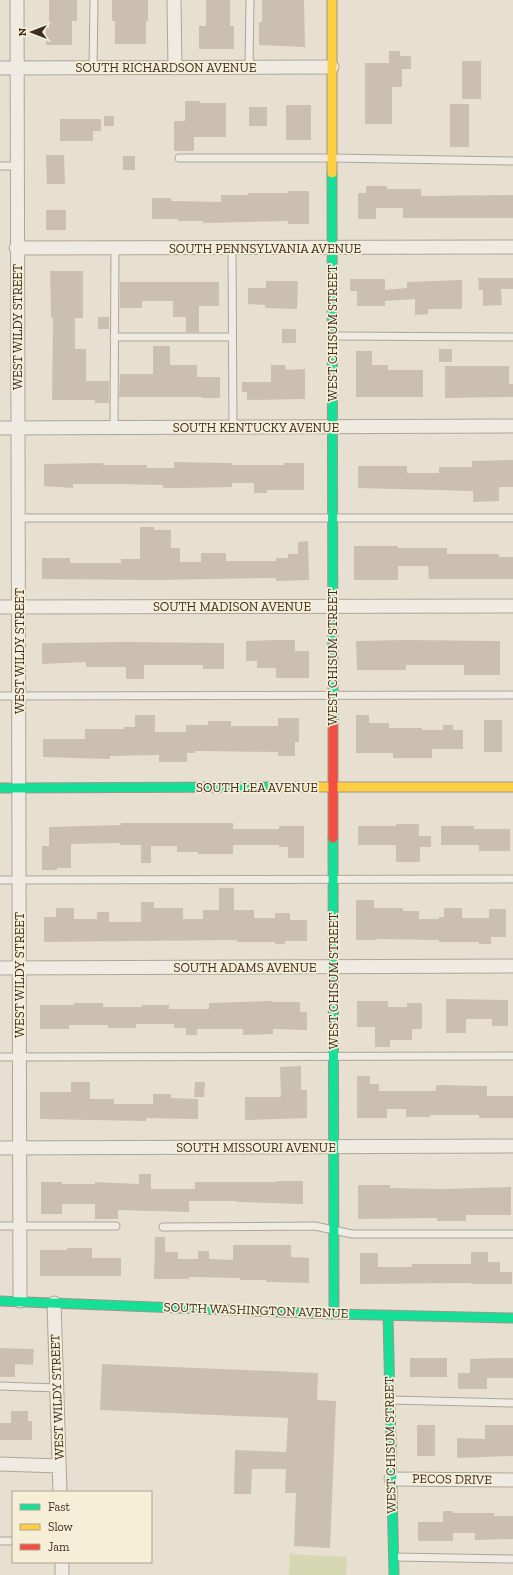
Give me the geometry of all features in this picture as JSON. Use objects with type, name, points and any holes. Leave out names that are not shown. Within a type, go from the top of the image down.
[{"type":"street","name":"WEST WILDY STREET","points":[[17,0],[16,248],[19,607],[20,1301]]},
{"type":"street","points":[[174,0],[174,68]]},
{"type":"street","name":"WEST CHISUM STREET","points":[[332,0],[334,1314]]},
{"type":"street","name":"SOUTH RICHARDSON AVENUE","points":[[0,68],[332,67]]},
{"type":"street","name":"SOUTH PENNSYLVANIA AVENUE","points":[[16,248],[513,247]]},
{"type":"street","name":"SOUTH KENTUCKY AVENUE","points":[[0,428],[513,426]]},
{"type":"street","name":"SOUTH MADISON AVENUE","points":[[0,607],[513,606]]},
{"type":"street","name":"SOUTH LEA AVENUE","points":[[0,788],[513,787]]},
{"type":"street","name":"SOUTH ADAMS AVENUE","points":[[0,968],[513,966]]},
{"type":"street","name":"SOUTH MISSOURI AVENUE","points":[[0,1148],[513,1146]]},
{"type":"street","name":"SOUTH WASHINGTON AVENUE","points":[[0,1301],[334,1314],[513,1318]]},
{"type":"street","name":"WEST WILDY STREET","points":[[54,1303],[60,1491]]},
{"type":"street","name":"WEST CHISUM STREET","points":[[388,1315],[394,1575]]},
{"type":"street","points":[[0,1464],[59,1466]]},
{"type":"street","name":"PECOS DRIVE","points":[[391,1478],[513,1480]]},
{"type":"street","points":[[62,1563],[62,1575]]},
{"type":"lane","points":[[94,0],[94,68]]},
{"type":"lane","points":[[249,67],[250,0]]},
{"type":"lane","points":[[179,158],[332,158],[513,161]]},
{"type":"lane","points":[[0,166],[17,166]]},
{"type":"lane","points":[[114,427],[115,248]]},
{"type":"lane","points":[[232,248],[233,427]]},
{"type":"lane","points":[[114,337],[232,336]]},
{"type":"lane","points":[[332,336],[513,337]]},
{"type":"lane","points":[[18,518],[513,518]]},
{"type":"lane","points":[[0,696],[513,695]]},
{"type":"lane","points":[[0,880],[513,879]]},
{"type":"lane","points":[[0,1057],[513,1056]]},
{"type":"lane","points":[[0,1226],[116,1226]]},
{"type":"lane","points":[[162,1226],[315,1226],[352,1234],[513,1234]]},
{"type":"lane","points":[[0,1386],[57,1388]]},
{"type":"lane","points":[[389,1400],[513,1403]]},
{"type":"lane","points":[[0,1541],[12,1541]]},
{"type":"lane","points":[[393,1557],[513,1559]]},
{"type":"green space","points":[[290,1554],[347,1557],[346,1575],[289,1575]]},
{"type":"building","points":[[49,0],[77,0],[77,21],[72,21],[72,45],[46,45],[46,28],[49,28]]},
{"type":"building","points":[[112,0],[148,0],[146,44],[115,44],[115,21],[112,21]]},
{"type":"building","points":[[206,0],[230,0],[230,26],[234,26],[234,49],[199,49],[199,26],[206,26]]},
{"type":"building","points":[[262,0],[304,0],[305,47],[259,45],[259,22],[262,22]]},
{"type":"building","points":[[389,51],[400,51],[400,56],[411,56],[411,69],[402,69],[402,87],[392,87],[392,124],[365,124],[365,63],[389,63]]},
{"type":"building","points":[[462,61],[481,61],[481,99],[462,99]]},
{"type":"building","points":[[185,101],[200,101],[200,103],[226,103],[226,137],[194,137],[194,151],[174,151],[174,121],[185,121]]},
{"type":"building","points":[[450,104],[469,104],[469,147],[450,147]]},
{"type":"building","points":[[286,105],[311,105],[311,140],[286,140]]},
{"type":"building","points":[[249,107],[267,107],[267,126],[249,126]]},
{"type":"building","points":[[104,116],[114,116],[114,126],[104,126]]},
{"type":"building","points":[[60,119],[101,119],[101,131],[93,131],[93,141],[60,141]]},
{"type":"building","points":[[46,155],[64,155],[65,184],[47,184]]},
{"type":"building","points":[[123,156],[135,156],[135,170],[123,170]]},
{"type":"building","points":[[366,186],[387,186],[387,189],[421,189],[421,196],[513,195],[513,218],[403,218],[403,208],[376,208],[376,219],[358,219],[358,193],[366,193]]},
{"type":"building","points":[[288,191],[309,191],[309,224],[288,224],[288,221],[203,223],[203,221],[178,221],[178,219],[152,219],[152,198],[171,198],[171,201],[221,202],[221,195],[288,193]]},
{"type":"building","points":[[46,210],[66,210],[66,230],[46,230]]},
{"type":"building","points":[[50,271],[83,271],[83,318],[75,318],[75,349],[86,349],[86,381],[109,381],[109,403],[95,403],[95,400],[52,400],[53,318],[51,318]]},
{"type":"building","points":[[478,278],[513,278],[513,289],[501,289],[502,305],[483,306],[483,290],[479,290]]},
{"type":"building","points":[[350,279],[385,279],[385,290],[407,288],[407,282],[462,280],[462,309],[428,309],[428,314],[415,315],[415,299],[385,301],[385,306],[357,306],[357,291],[350,291]]},
{"type":"building","points":[[266,281],[298,281],[297,309],[265,308],[265,305],[248,304],[248,288],[266,288]]},
{"type":"building","points":[[120,282],[219,282],[219,306],[199,306],[199,332],[186,332],[186,317],[173,317],[173,301],[142,301],[142,308],[120,308]]},
{"type":"building","points":[[98,317],[109,317],[109,329],[98,329]]},
{"type":"building","points":[[282,329],[296,329],[296,343],[282,343]]},
{"type":"building","points":[[153,346],[170,346],[170,365],[197,365],[197,377],[220,377],[220,398],[119,397],[120,374],[153,374]]},
{"type":"building","points":[[439,349],[452,349],[452,362],[439,362]]},
{"type":"building","points":[[356,351],[372,351],[372,365],[388,365],[388,370],[423,370],[423,397],[356,397]]},
{"type":"building","points":[[271,365],[285,365],[286,370],[305,369],[305,399],[247,400],[247,392],[242,392],[242,382],[271,382]]},
{"type":"building","points":[[445,366],[509,366],[509,384],[513,384],[513,397],[445,398]]},
{"type":"building","points":[[513,460],[513,487],[499,487],[499,501],[473,502],[473,491],[358,488],[358,466],[407,466],[407,473],[439,473],[439,467],[472,467],[472,461]]},
{"type":"building","points":[[174,462],[232,463],[232,465],[284,465],[284,463],[304,463],[304,490],[267,490],[267,493],[254,493],[254,483],[232,483],[232,487],[184,488],[163,488],[163,485],[117,484],[73,484],[73,488],[44,486],[44,464],[103,463],[103,465],[147,465],[147,468],[174,468]]},
{"type":"building","points":[[140,527],[154,527],[154,530],[171,530],[171,548],[180,548],[180,562],[201,562],[201,553],[226,553],[226,561],[276,561],[276,558],[288,558],[288,554],[298,554],[298,542],[308,541],[309,580],[276,581],[276,578],[157,580],[42,579],[42,558],[70,558],[70,563],[121,563],[121,559],[140,559]]},
{"type":"building","points":[[354,546],[447,548],[447,554],[499,554],[499,557],[513,557],[513,579],[429,579],[428,566],[398,566],[398,580],[354,580]]},
{"type":"building","points":[[295,640],[295,651],[309,651],[309,678],[276,678],[276,668],[257,668],[257,661],[246,661],[246,641]]},
{"type":"building","points":[[356,641],[500,641],[500,675],[464,675],[464,665],[406,665],[406,670],[357,670]]},
{"type":"building","points":[[42,643],[224,643],[224,669],[203,669],[203,665],[144,665],[144,679],[126,679],[126,667],[86,667],[86,662],[42,664]]},
{"type":"building","points":[[135,715],[155,715],[155,732],[186,732],[186,725],[208,725],[208,721],[231,721],[231,726],[278,726],[278,718],[299,718],[299,742],[295,742],[295,756],[278,756],[278,752],[195,751],[195,753],[187,753],[187,762],[159,762],[159,755],[110,756],[110,759],[43,757],[43,739],[85,739],[85,729],[124,729],[124,727],[135,727]]},
{"type":"building","points":[[356,715],[369,715],[369,723],[389,723],[389,728],[422,728],[422,730],[443,730],[443,725],[453,725],[453,730],[463,730],[463,749],[432,749],[432,758],[393,758],[393,753],[356,753]]},
{"type":"building","points":[[484,720],[502,720],[502,752],[484,752]]},
{"type":"building","points":[[121,823],[233,823],[233,829],[279,829],[279,826],[304,826],[304,858],[288,858],[288,847],[279,847],[279,845],[233,845],[233,854],[198,854],[198,852],[177,852],[177,846],[151,846],[151,863],[141,863],[141,845],[120,845],[120,843],[71,844],[71,868],[42,870],[42,846],[49,846],[49,827],[121,825]]},
{"type":"building","points":[[396,824],[419,824],[419,836],[431,836],[431,847],[420,847],[420,862],[396,862],[396,845],[358,845],[358,826],[396,826]]},
{"type":"building","points":[[441,826],[474,826],[474,829],[510,829],[510,851],[479,851],[479,845],[441,845]]},
{"type":"building","points":[[219,888],[234,888],[234,910],[254,910],[254,918],[275,918],[275,913],[290,913],[290,920],[307,920],[307,941],[285,941],[285,944],[275,944],[275,942],[237,942],[237,940],[44,942],[44,917],[56,917],[56,908],[74,908],[74,919],[97,919],[97,912],[109,912],[109,922],[141,922],[141,902],[154,902],[154,908],[183,908],[183,919],[203,919],[203,910],[219,910]]},
{"type":"building","points":[[356,900],[374,900],[374,908],[403,908],[403,911],[419,911],[419,919],[439,919],[439,917],[444,917],[444,908],[462,908],[462,918],[489,918],[489,909],[506,909],[506,937],[491,937],[491,944],[479,944],[479,942],[439,942],[439,940],[356,940]]},
{"type":"building","points":[[446,999],[508,1000],[508,1026],[492,1026],[492,1019],[466,1019],[466,1033],[446,1033]]},
{"type":"building","points":[[272,1001],[300,1002],[300,1012],[307,1012],[307,1030],[273,1029],[273,1034],[243,1035],[243,1029],[197,1029],[197,1035],[186,1035],[186,1028],[174,1028],[174,1024],[136,1024],[136,1028],[108,1028],[108,1025],[69,1025],[69,1029],[40,1029],[40,1005],[103,1003],[103,1007],[169,1005],[169,1009],[209,1009],[209,1003]]},
{"type":"building","points":[[357,1001],[388,1001],[388,1007],[407,1007],[407,1003],[422,1003],[422,1029],[412,1029],[412,1040],[390,1040],[390,1047],[375,1047],[375,1027],[357,1027]]},
{"type":"building","points":[[301,1066],[301,1090],[307,1090],[307,1118],[245,1120],[245,1097],[281,1097],[280,1067]]},
{"type":"building","points":[[357,1076],[370,1076],[370,1084],[379,1084],[379,1091],[436,1091],[436,1085],[487,1086],[487,1096],[513,1096],[513,1118],[479,1118],[479,1115],[430,1115],[430,1117],[406,1117],[406,1109],[387,1109],[387,1118],[357,1118]]},
{"type":"building","points":[[71,1082],[90,1082],[90,1099],[114,1099],[114,1104],[153,1104],[153,1094],[171,1094],[171,1098],[198,1099],[198,1119],[146,1118],[146,1121],[40,1119],[40,1092],[71,1092]]},
{"type":"building","points":[[195,1082],[205,1082],[204,1097],[194,1097]]},
{"type":"building","points":[[139,1174],[151,1174],[151,1189],[195,1189],[195,1182],[303,1181],[303,1204],[236,1201],[189,1201],[189,1212],[118,1210],[118,1219],[95,1219],[95,1204],[62,1204],[62,1214],[41,1214],[41,1182],[62,1182],[62,1184],[95,1184],[95,1182],[139,1184]]},
{"type":"building","points":[[358,1185],[390,1185],[390,1188],[441,1189],[511,1187],[511,1215],[466,1215],[466,1221],[437,1221],[437,1218],[358,1219]]},
{"type":"building","points":[[155,1237],[165,1237],[165,1252],[178,1252],[178,1259],[198,1259],[198,1251],[209,1251],[209,1259],[233,1260],[233,1245],[291,1245],[291,1257],[309,1258],[309,1283],[266,1282],[266,1280],[240,1280],[240,1278],[189,1277],[189,1279],[154,1279]]},
{"type":"building","points":[[67,1248],[92,1248],[92,1258],[121,1258],[121,1276],[40,1276],[40,1250],[67,1250]]},
{"type":"building","points":[[471,1252],[488,1252],[488,1262],[500,1262],[500,1272],[512,1272],[512,1284],[360,1284],[360,1253],[378,1253],[378,1267],[412,1267],[412,1264],[471,1264]]},
{"type":"building","points":[[0,1348],[34,1349],[33,1365],[15,1364],[15,1377],[0,1377]]},
{"type":"building","points":[[410,1358],[447,1358],[447,1377],[410,1377]]},
{"type":"building","points":[[513,1358],[513,1378],[487,1378],[487,1389],[458,1389],[458,1373],[470,1373],[470,1359]]},
{"type":"building","points":[[102,1364],[318,1373],[317,1400],[336,1401],[330,1548],[294,1546],[296,1493],[285,1493],[286,1469],[252,1469],[251,1494],[234,1494],[235,1450],[286,1452],[288,1418],[100,1410]]},
{"type":"building","points":[[11,1411],[28,1411],[28,1421],[32,1421],[32,1440],[0,1440],[0,1423],[11,1423]]},
{"type":"building","points":[[417,1425],[435,1425],[435,1456],[417,1456]]},
{"type":"building","points":[[485,1425],[513,1425],[513,1456],[457,1458],[457,1438],[485,1439]]},
{"type":"building","points":[[443,1511],[453,1511],[453,1513],[494,1513],[494,1516],[513,1516],[513,1539],[475,1540],[475,1533],[453,1533],[453,1541],[418,1541],[418,1522],[443,1522]]},
{"type":"traffic: fast","points":[[332,173],[333,723]]},
{"type":"traffic: fast","points":[[0,788],[272,787]]},
{"type":"traffic: fast","points":[[333,838],[334,1314]]},
{"type":"traffic: fast","points":[[0,1301],[334,1314],[513,1318]]},
{"type":"traffic: fast","points":[[388,1315],[394,1575]]},
{"type":"traffic: slow","points":[[332,0],[332,173]]},
{"type":"traffic: slow","points":[[272,787],[513,787]]},
{"type":"traffic: jam","points":[[333,723],[333,838]]}]
